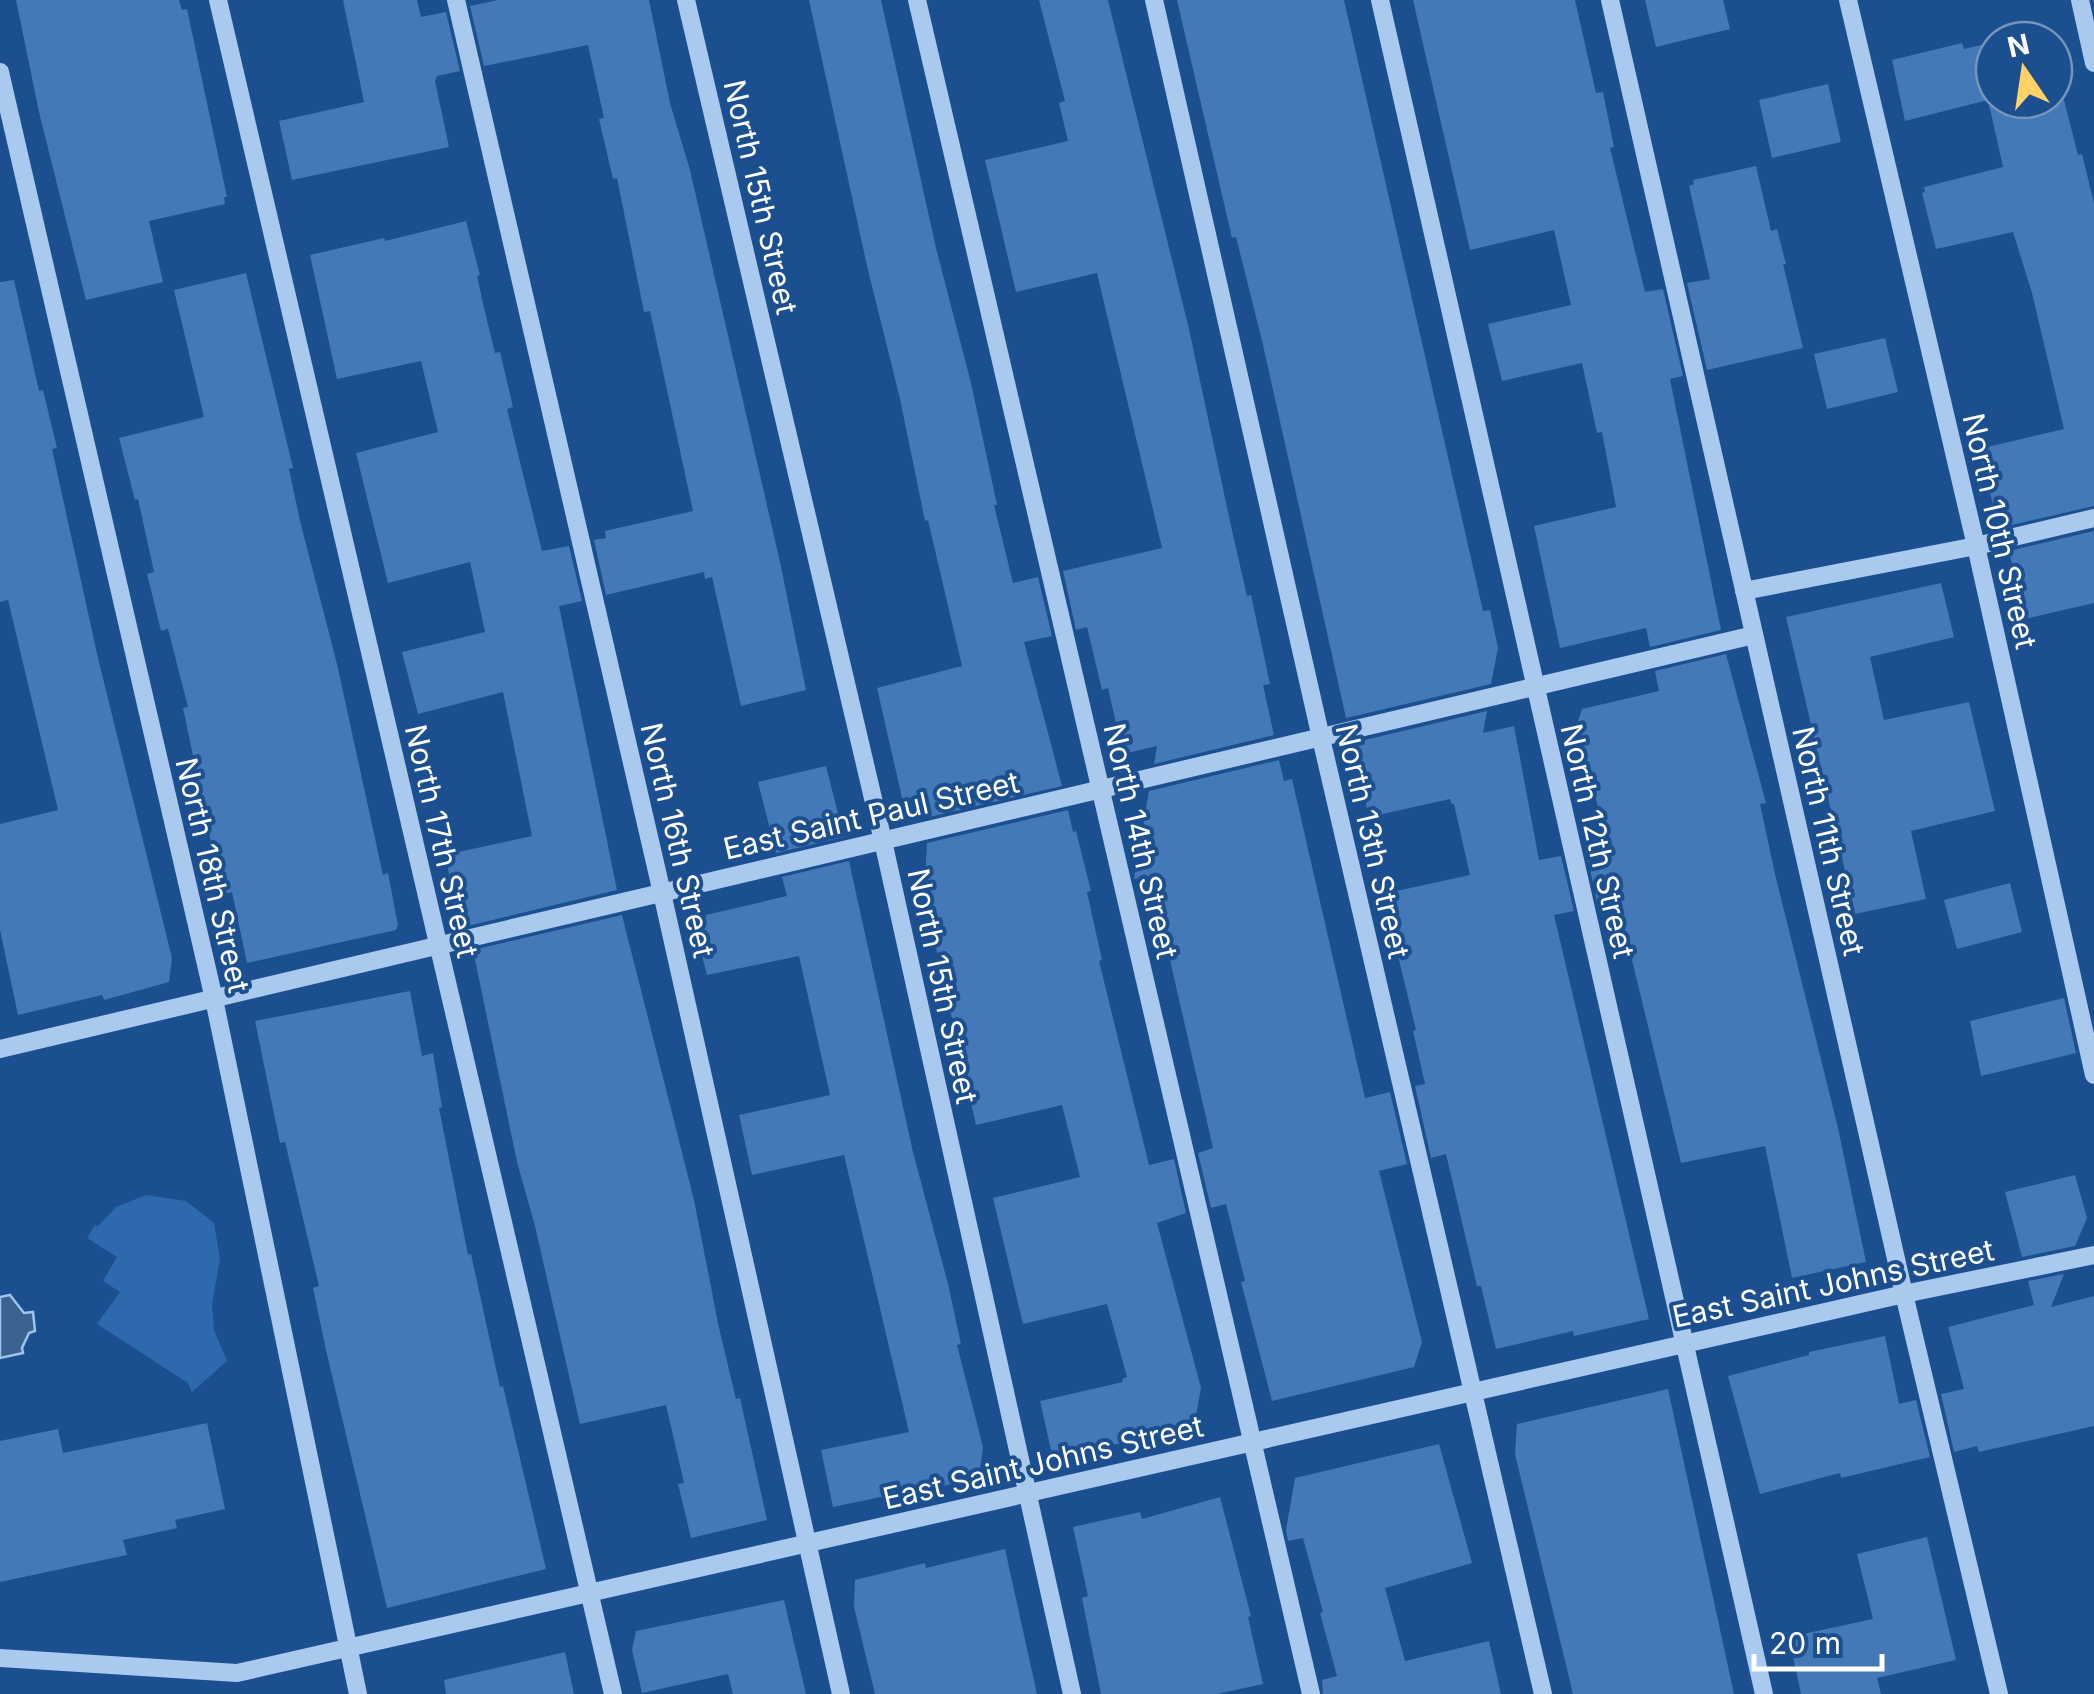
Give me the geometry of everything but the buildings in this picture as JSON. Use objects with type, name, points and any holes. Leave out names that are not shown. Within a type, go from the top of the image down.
[{"type":"lane","name":"North 17th Street","points":[[218,0],[614,1694]]},
{"type":"lane","name":"North 16th Street","points":[[456,0],[662,892],[841,1694]]},
{"type":"lane","name":"North 15th Street","points":[[686,0],[883,841],[1072,1694]]},
{"type":"lane","name":"North 14th Street","points":[[917,0],[1311,1694]]},
{"type":"lane","name":"North 13th Street","points":[[1154,0],[1320,738],[1543,1694]]},
{"type":"lane","name":"North 12th Street","points":[[1380,0],[1764,1694]]},
{"type":"lane","name":"North 11th Street","points":[[1610,0],[1904,1294],[2000,1694]]},
{"type":"lane","name":"North 10th Street","points":[[1848,0],[2094,1075]]},
{"type":"lane","points":[[2080,0],[2094,62]]},
{"type":"lane","name":"North 18th Street","points":[[0,72],[214,999],[358,1694]]},
{"type":"lane","points":[[1744,591],[1976,546],[2094,518]]},
{"type":"lane","name":"East Saint Paul Street","points":[[0,1049],[1754,634]]},
{"type":"lane","name":"East Saint Johns Street","points":[[0,1658],[237,1673],[2094,1254]]},
{"type":"shaded area","points":[[146,1195],[186,1201],[214,1223],[220,1259],[212,1304],[214,1330],[227,1361],[192,1392],[188,1383],[97,1324],[120,1292],[103,1281],[117,1257],[87,1238],[95,1225],[116,1207]]},
{"type":"shaded area","points":[[10,1295],[24,1313],[33,1312],[35,1331],[29,1333],[23,1353],[0,1358],[0,1297]]}]
